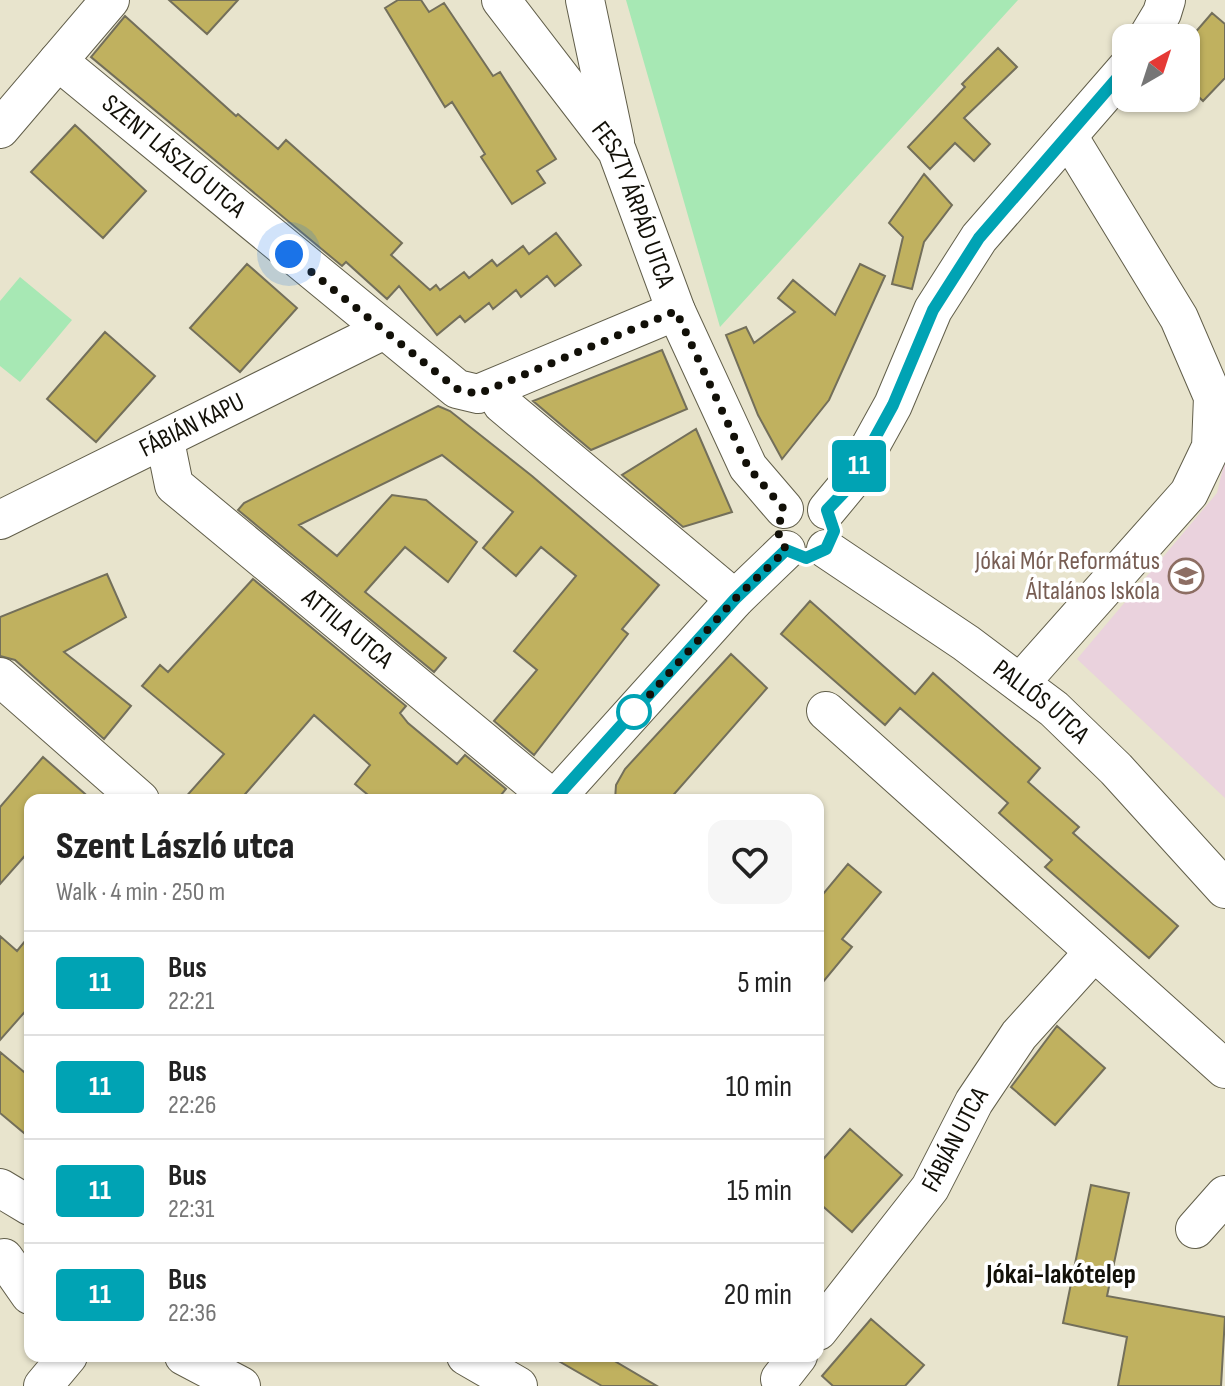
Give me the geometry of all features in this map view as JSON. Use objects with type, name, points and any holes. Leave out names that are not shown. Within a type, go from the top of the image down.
[{"type":"street","points":[[0,129],[110,0]]},
{"type":"street","name":"FESZTY ÁRPÁD UTCA","points":[[501,0],[617,151],[676,311],[748,467],[784,509]]},
{"type":"street","points":[[585,0],[617,151]]},
{"type":"street","points":[[1155,24],[1166,0]]},
{"type":"street","name":"SZENT LÁSZLÓ UTCA","points":[[58,61],[382,331],[457,389],[490,399],[735,599]]},
{"type":"street","points":[[827,510],[847,489],[893,405],[933,310],[979,238],[1112,85]]},
{"type":"street","points":[[1020,683],[1189,493],[1211,447],[1213,397],[1179,318],[1068,136]]},
{"type":"street","points":[[490,399],[676,311]]},
{"type":"street","name":"FÁBIÁN KAPU","points":[[0,520],[382,331]]},
{"type":"street","name":"ATTILA UTCA","points":[[165,441],[174,485],[564,794]]},
{"type":"street","points":[[805,500],[827,510],[834,531],[826,549],[806,558],[786,550],[777,530],[784,509],[805,500]]},
{"type":"street","name":"PALLÓS UTCA","points":[[826,549],[1054,709],[1116,769],[1225,889]]},
{"type":"street","points":[[569,794],[735,599],[786,550]]},
{"type":"street","points":[[4,687],[133,794]]},
{"type":"street","points":[[826,711],[1225,1069]]},
{"type":"street","name":"FÁBIÁN UTCA","points":[[824,1323],[930,1188],[974,1102],[1019,1035],[1094,952]]},
{"type":"street","points":[[0,1188],[24,1202]]},
{"type":"street","points":[[1195,1229],[1225,1195]]},
{"type":"street","points":[[11,1262],[24,1285]]},
{"type":"street","points":[[195,1362],[241,1386]]},
{"type":"street","points":[[467,1368],[518,1386]]},
{"type":"shaded area","name":"Jókai Mór Református Általános Iskola","points":[[1225,460],[1225,798],[1077,659],[1217,493]]},
{"type":"green space","points":[[626,0],[1018,0],[720,327]]},
{"type":"green space","points":[[20,277],[72,320],[20,382],[0,366],[0,301]]},
{"type":"building","points":[[169,0],[238,0],[207,34]]},
{"type":"building","points":[[398,0],[421,0],[429,12],[444,3],[493,76],[500,72],[556,159],[537,171],[545,183],[512,204],[481,157],[485,154],[452,102],[445,107],[385,8]]},
{"type":"building","points":[[1212,13],[1225,24],[1225,78],[1203,101],[1200,98],[1200,27]]},
{"type":"building","points":[[125,16],[236,116],[238,114],[278,149],[286,140],[402,243],[391,255],[430,290],[436,285],[440,290],[464,272],[469,278],[492,260],[497,266],[523,246],[529,254],[556,233],[581,265],[555,286],[547,276],[521,297],[516,290],[493,309],[489,303],[465,322],[460,316],[437,335],[399,286],[387,299],[346,262],[342,266],[91,57]]},
{"type":"building","points":[[998,48],[1017,67],[964,118],[990,144],[974,161],[955,143],[930,169],[908,147],[965,87],[962,84]]},
{"type":"building","points":[[75,125],[146,191],[103,238],[31,172]]},
{"type":"building","points":[[924,174],[952,205],[924,242],[912,289],[892,284],[903,237],[889,223]]},
{"type":"building","points":[[247,264],[297,308],[240,372],[190,328]]},
{"type":"building","points":[[860,264],[885,276],[829,400],[782,459],[758,415],[726,335],[746,327],[754,343],[795,312],[778,298],[793,280],[835,315]]},
{"type":"building","points":[[105,332],[155,376],[96,442],[47,399]]},
{"type":"building","points":[[662,350],[687,409],[591,450],[533,401]]},
{"type":"building","points":[[438,406],[450,411],[532,476],[659,585],[622,629],[628,634],[534,755],[494,721],[537,670],[514,651],[576,576],[541,547],[516,576],[483,548],[513,512],[442,455],[299,525],[337,556],[392,495],[426,500],[477,542],[448,582],[405,547],[365,592],[446,658],[434,672],[238,510],[244,503]]},
{"type":"building","points":[[696,429],[732,512],[683,527],[622,475]]},
{"type":"building","points":[[107,574],[126,617],[64,652],[131,706],[104,739],[15,660],[0,656],[0,617]]},
{"type":"building","points":[[253,579],[406,706],[400,713],[408,723],[457,764],[465,755],[506,789],[502,794],[367,794],[355,784],[370,765],[314,715],[245,794],[188,794],[224,754],[142,686],[160,665],[168,672]]},
{"type":"building","points":[[810,601],[915,694],[933,673],[1040,768],[1028,782],[1079,827],[1073,833],[1178,926],[1149,958],[1045,867],[1052,860],[999,813],[1008,803],[900,708],[885,725],[781,634]]},
{"type":"building","points":[[731,654],[767,688],[674,794],[615,794],[616,785],[625,769]]},
{"type":"building","points":[[43,757],[85,794],[24,794],[24,857],[0,884],[0,807]]},
{"type":"building","points":[[848,864],[881,892],[842,939],[852,947],[824,981],[824,893]]},
{"type":"building","points":[[0,936],[17,951],[24,942],[24,1013],[0,1040]]},
{"type":"building","points":[[1057,1026],[1105,1068],[1055,1125],[1011,1087]]},
{"type":"building","points":[[0,1052],[24,1072],[24,1133],[0,1113]]},
{"type":"building","points":[[850,1129],[902,1175],[852,1232],[824,1207],[824,1158]]},
{"type":"building","points":[[1091,1185],[1129,1193],[1107,1296],[1225,1317],[1221,1386],[1118,1386],[1127,1337],[1063,1323]]},
{"type":"building","points":[[871,1319],[924,1365],[905,1386],[833,1386],[822,1376]]},
{"type":"building","points":[[560,1362],[616,1362],[657,1386],[602,1386]]},
{"type":"bus line","name":"11","points":[[560,794],[735,599],[786,550],[806,558],[819,555],[826,549],[834,531],[827,510],[847,489],[893,405],[933,310],[979,238],[1112,84]]},
{"type":"place","name":"Jókai Mór Református Általános Iskola","points":[[1186,576]]},
{"type":"district","name":"Jókai-lakótelep","points":[[1061,1274]]},
{"type":"route","points":[[289,254],[457,389],[478,394],[676,311],[748,467],[784,509],[777,530],[780,543],[786,550],[735,599],[632,715],[634,712]]}]
